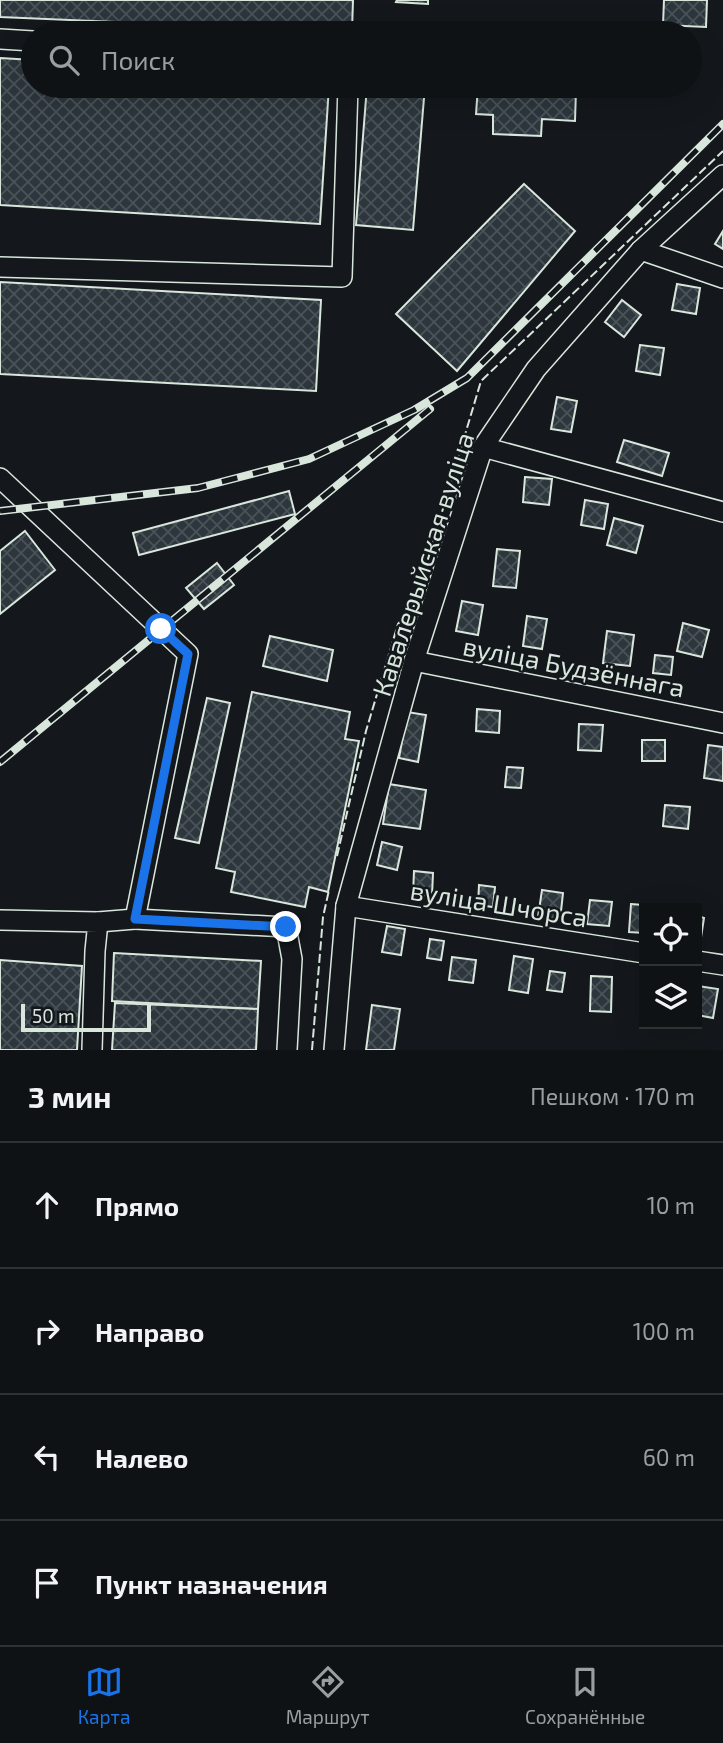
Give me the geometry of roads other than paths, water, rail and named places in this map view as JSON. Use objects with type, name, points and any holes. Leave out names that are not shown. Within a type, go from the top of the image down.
[{"type":"street","points":[[0,38],[21,40]]},
{"type":"street","points":[[0,267],[342,277],[348,98]]},
{"type":"street","name":"Кавалерыйская вуліца","points":[[334,1050],[346,906],[414,661],[483,447],[536,369],[641,250],[723,174]]},
{"type":"street","points":[[641,250],[723,278]]},
{"type":"street","points":[[483,447],[723,512]]},
{"type":"street","points":[[0,478],[188,654],[135,919]]},
{"type":"street","name":"вуліца Будзённага","points":[[414,661],[723,723]]},
{"type":"street","name":"вуліца Шчорса","points":[[346,906],[639,952]]},
{"type":"street","points":[[0,920],[98,922],[135,919],[286,927],[292,960],[287,1050]]},
{"type":"street","points":[[92,1050],[98,922]]},
{"type":"street","points":[[702,962],[723,965]]},
{"type":"railway","points":[[0,511],[198,488],[309,459],[414,410],[467,378],[723,124]]},
{"type":"railway","points":[[0,762],[430,409]]}]
